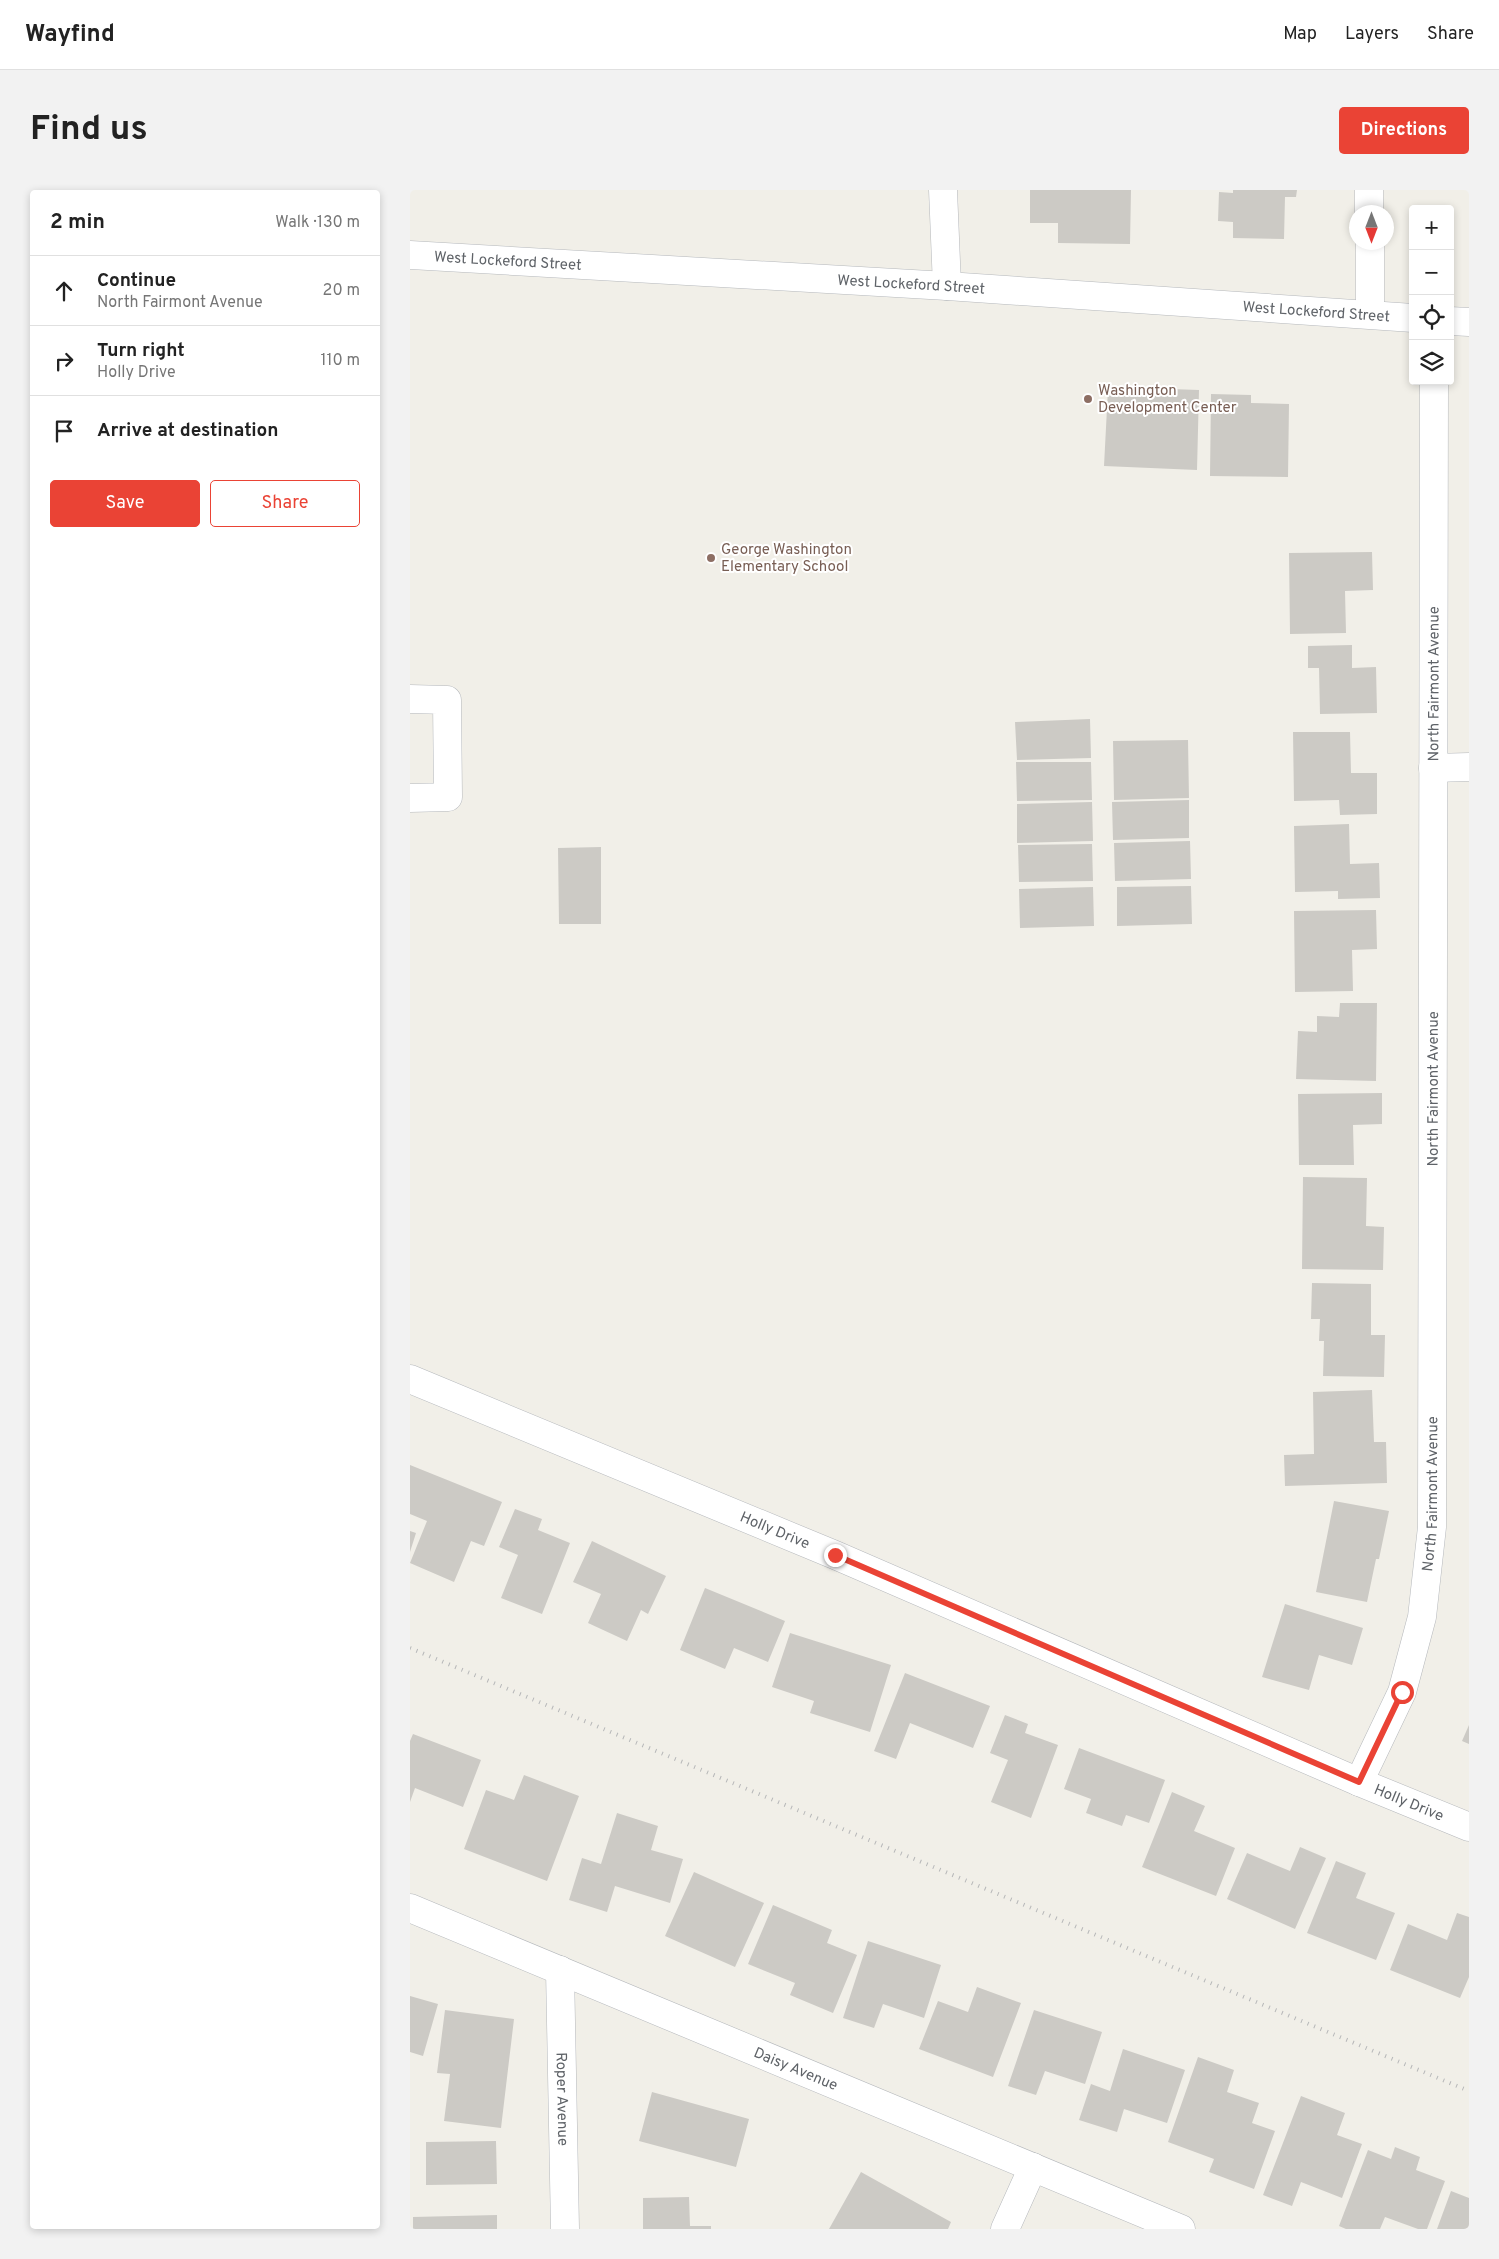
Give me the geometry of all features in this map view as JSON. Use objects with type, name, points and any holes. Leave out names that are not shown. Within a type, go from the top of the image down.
[{"type":"street","points":[[944,190],[947,286]]},
{"type":"street","points":[[1369,190],[1369,205]]},
{"type":"street","points":[[1370,250],[1370,314]]},
{"type":"street","name":"West Lockeford Street","points":[[410,255],[947,286],[1409,318]]},
{"type":"street","points":[[1454,321],[1469,322]]},
{"type":"street","name":"North Fairmont Avenue","points":[[1359,1782],[1402,1692],[1422,1616],[1432,1526],[1434,385]]},
{"type":"street","points":[[410,699],[447,700],[448,798],[410,798]]},
{"type":"street","points":[[1433,768],[1469,767]]},
{"type":"street","name":"Holly Drive","points":[[410,1379],[835,1555],[1359,1782],[1469,1827]]},
{"type":"street","name":"Daisy Avenue","points":[[410,1908],[1181,2229]]},
{"type":"street","name":"Roper Avenue","points":[[560,1970],[565,2229]]},
{"type":"street","points":[[1005,2229],[1033,2167]]},
{"type":"building","points":[[1030,190],[1131,190],[1130,244],[1058,243],[1058,223],[1030,223]]},
{"type":"building","points":[[1233,190],[1297,190],[1296,197],[1285,197],[1284,239],[1233,238],[1233,222],[1218,221],[1219,192],[1233,193]]},
{"type":"building","points":[[1108,389],[1169,392],[1170,389],[1199,390],[1197,470],[1104,466]]},
{"type":"building","points":[[1211,394],[1251,395],[1251,403],[1289,404],[1288,477],[1210,476]]},
{"type":"building","points":[[1372,552],[1373,590],[1345,591],[1346,633],[1290,634],[1289,553]]},
{"type":"building","points":[[1352,645],[1352,668],[1376,667],[1377,713],[1320,714],[1319,668],[1308,668],[1308,646]]},
{"type":"building","points":[[1090,719],[1091,758],[1017,760],[1015,722]]},
{"type":"building","points":[[1293,732],[1350,732],[1351,773],[1377,773],[1377,814],[1340,815],[1339,800],[1294,801]]},
{"type":"building","points":[[1188,740],[1189,798],[1114,800],[1113,741]]},
{"type":"building","points":[[1016,762],[1091,762],[1092,800],[1017,801]]},
{"type":"building","points":[[1189,800],[1189,838],[1113,840],[1112,802]]},
{"type":"building","points":[[1092,802],[1093,841],[1017,843],[1017,804]]},
{"type":"building","points":[[1349,824],[1350,864],[1379,863],[1380,898],[1338,899],[1338,891],[1295,892],[1294,826]]},
{"type":"building","points":[[1190,841],[1191,879],[1115,881],[1114,843]]},
{"type":"building","points":[[1092,844],[1093,881],[1019,882],[1018,845]]},
{"type":"building","points":[[601,847],[601,924],[559,924],[558,848]]},
{"type":"building","points":[[1191,886],[1192,924],[1117,926],[1117,887]]},
{"type":"building","points":[[1093,887],[1094,926],[1020,928],[1019,889]]},
{"type":"building","points":[[1376,910],[1377,949],[1352,950],[1353,991],[1295,992],[1294,911]]},
{"type":"building","points":[[1340,1003],[1377,1003],[1376,1081],[1296,1079],[1298,1031],[1317,1032],[1317,1016],[1339,1017]]},
{"type":"building","points":[[1382,1093],[1382,1124],[1353,1125],[1354,1165],[1299,1165],[1298,1094]]},
{"type":"building","points":[[1303,1177],[1367,1178],[1366,1226],[1384,1227],[1383,1270],[1302,1269]]},
{"type":"building","points":[[1312,1283],[1371,1284],[1371,1335],[1385,1335],[1384,1377],[1323,1376],[1324,1341],[1319,1341],[1320,1319],[1311,1319]]},
{"type":"building","points":[[1372,1390],[1374,1442],[1386,1442],[1387,1483],[1285,1486],[1284,1455],[1314,1454],[1313,1392]]},
{"type":"building","points":[[410,1465],[502,1502],[484,1546],[471,1541],[454,1582],[410,1563],[427,1521],[410,1514]]},
{"type":"building","points":[[1334,1501],[1389,1511],[1379,1559],[1376,1559],[1367,1602],[1316,1592]]},
{"type":"building","points":[[515,1509],[542,1519],[538,1530],[570,1543],[542,1614],[501,1598],[518,1555],[499,1547]]},
{"type":"building","points":[[410,1531],[416,1533],[410,1552]]},
{"type":"building","points":[[592,1541],[666,1576],[648,1614],[641,1610],[627,1641],[588,1623],[601,1594],[573,1582]]},
{"type":"building","points":[[705,1588],[785,1621],[768,1662],[734,1648],[725,1669],[680,1650]]},
{"type":"building","points":[[1285,1604],[1363,1628],[1352,1665],[1319,1655],[1309,1690],[1262,1677]]},
{"type":"building","points":[[790,1633],[891,1665],[870,1732],[810,1713],[814,1701],[772,1687]]},
{"type":"building","points":[[905,1673],[990,1706],[973,1748],[910,1723],[896,1759],[874,1751]]},
{"type":"building","points":[[1005,1715],[1028,1724],[1025,1733],[1058,1745],[1031,1818],[991,1802],[1008,1760],[990,1753]]},
{"type":"building","points":[[1469,1725],[1469,1744],[1462,1741]]},
{"type":"building","points":[[413,1734],[481,1760],[463,1807],[415,1788],[410,1802],[410,1741]]},
{"type":"building","points":[[1079,1748],[1165,1780],[1149,1823],[1126,1815],[1122,1826],[1086,1813],[1091,1799],[1064,1789]]},
{"type":"building","points":[[524,1775],[579,1796],[547,1881],[464,1849],[486,1790],[514,1800]]},
{"type":"building","points":[[1172,1792],[1205,1806],[1194,1831],[1235,1848],[1216,1896],[1142,1867]]},
{"type":"building","points":[[617,1813],[658,1826],[651,1850],[683,1859],[670,1903],[615,1886],[607,1912],[569,1900],[582,1858],[601,1864]]},
{"type":"building","points":[[1300,1847],[1326,1858],[1295,1929],[1227,1899],[1247,1853],[1290,1871]]},
{"type":"building","points":[[1336,1861],[1366,1873],[1356,1898],[1395,1913],[1376,1960],[1307,1933]]},
{"type":"building","points":[[694,1872],[764,1903],[735,1967],[665,1936]]},
{"type":"building","points":[[773,1905],[832,1930],[827,1943],[857,1955],[833,2013],[790,1995],[795,1983],[748,1964]]},
{"type":"building","points":[[1457,1913],[1469,1917],[1469,1977],[1460,1998],[1390,1970],[1408,1924],[1447,1940]]},
{"type":"building","points":[[868,1941],[941,1965],[924,2018],[883,2004],[874,2028],[843,2018]]},
{"type":"building","points":[[977,1987],[1021,2003],[993,2077],[919,2049],[938,2001],[968,2012]]},
{"type":"building","points":[[410,1996],[438,2004],[423,2056],[410,2052]]},
{"type":"building","points":[[445,2010],[514,2019],[501,2128],[444,2121],[450,2074],[437,2073]]},
{"type":"building","points":[[1034,2010],[1102,2032],[1085,2084],[1045,2071],[1036,2095],[1008,2086]]},
{"type":"building","points":[[1123,2049],[1185,2070],[1167,2123],[1124,2109],[1117,2132],[1079,2120],[1091,2084],[1110,2091]]},
{"type":"building","points":[[1198,2057],[1234,2070],[1227,2092],[1259,2103],[1252,2123],[1275,2131],[1254,2189],[1209,2172],[1214,2159],[1168,2142]]},
{"type":"building","points":[[652,2092],[749,2119],[736,2167],[639,2141]]},
{"type":"building","points":[[1301,2096],[1345,2113],[1337,2135],[1362,2144],[1342,2198],[1301,2182],[1292,2206],[1263,2195]]},
{"type":"building","points":[[496,2141],[497,2184],[426,2185],[426,2142]]},
{"type":"building","points":[[1395,2147],[1420,2157],[1416,2170],[1445,2181],[1427,2229],[1418,2229],[1385,2217],[1380,2229],[1346,2229],[1339,2226],[1368,2150],[1391,2159]]},
{"type":"building","points":[[861,2172],[951,2222],[948,2229],[829,2229]]},
{"type":"building","points":[[1451,2191],[1469,2198],[1469,2229],[1437,2229]]},
{"type":"building","points":[[689,2197],[690,2226],[711,2226],[711,2229],[643,2229],[643,2198]]},
{"type":"building","points":[[497,2215],[497,2229],[413,2229],[413,2217]]},
{"type":"railway","points":[[410,1648],[1469,2091]]},
{"type":"place","name":"Washington Development Center","points":[[1088,399]]},
{"type":"place","name":"George Washington Elementary School","points":[[711,558]]},
{"type":"route","points":[[835,1555],[1359,1782],[1402,1692]]}]
